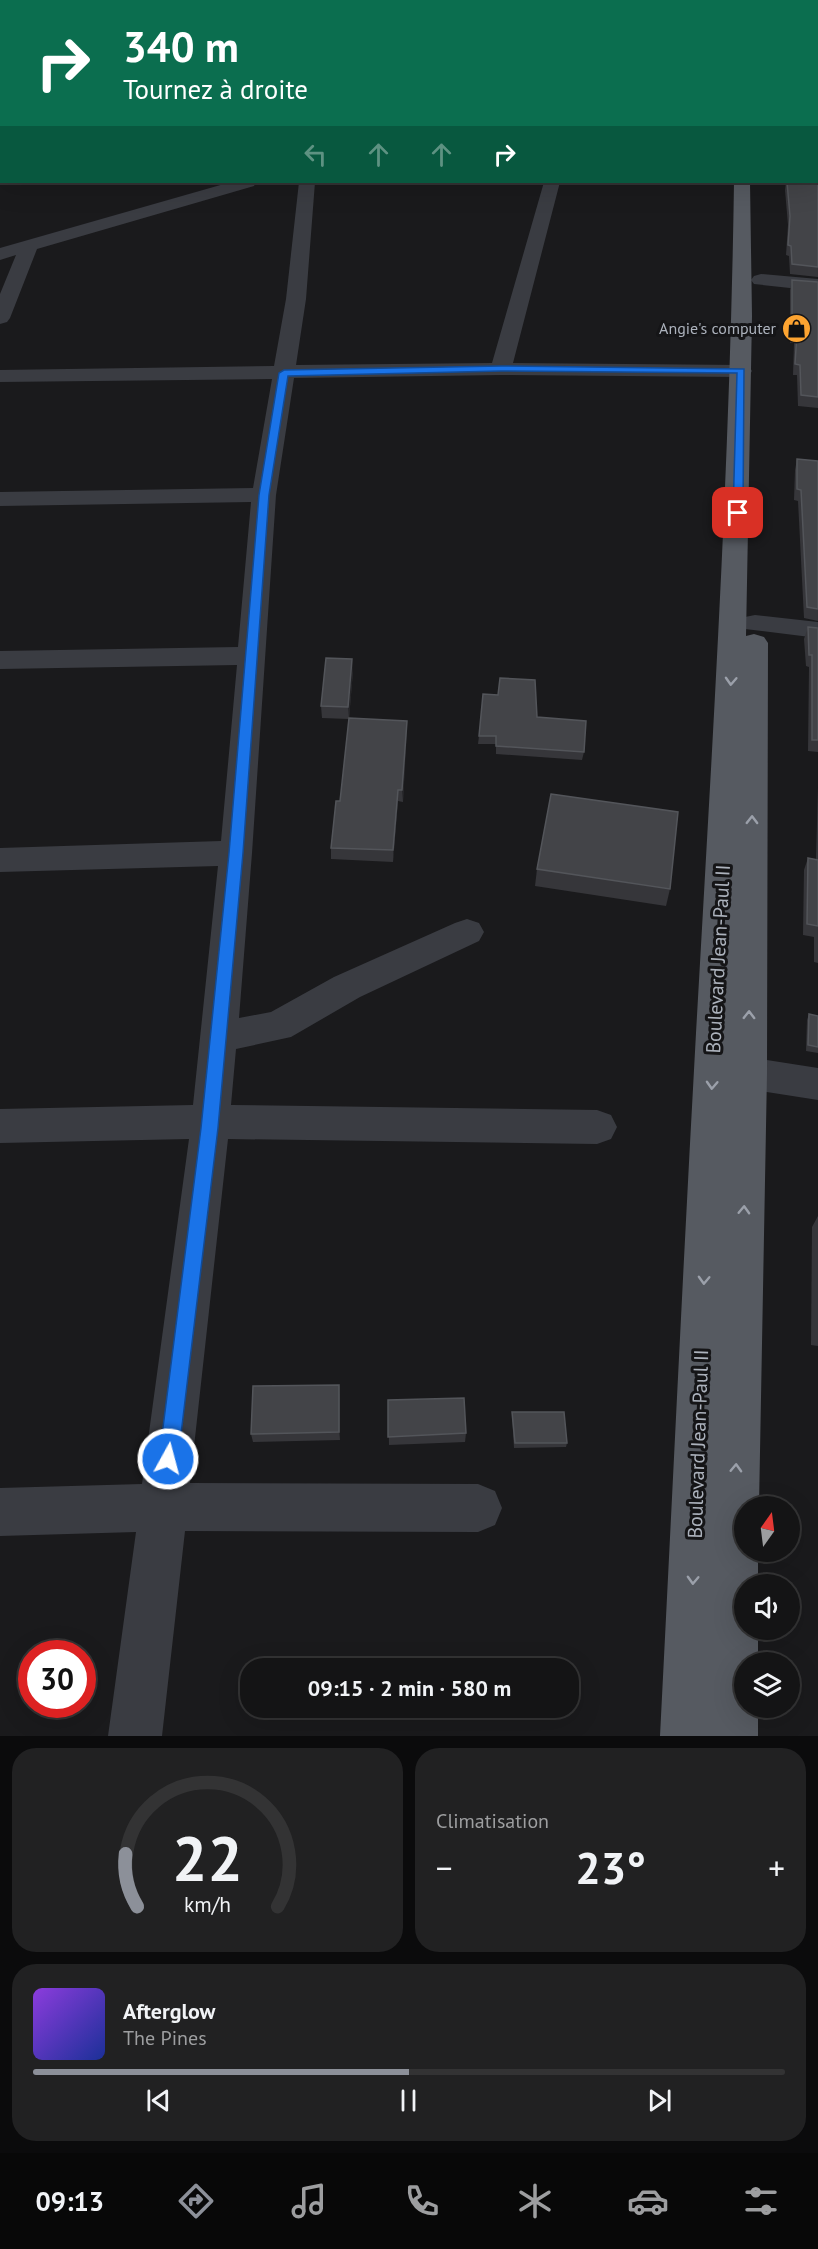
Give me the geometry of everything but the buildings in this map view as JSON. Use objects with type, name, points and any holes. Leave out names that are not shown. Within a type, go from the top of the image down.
[{"type":"main road","name":"Boulevard Jean-Paul II","points":[[687,1736],[712,1088],[736,568],[741,371],[742,183]]},
{"type":"main road","name":"Boulevard Jean-Paul II","points":[[731,1736],[735,1471],[748,1072],[761,280],[759,183]]},
{"type":"street","points":[[0,254],[245,183]]},
{"type":"street","points":[[135,1736],[210,1122],[236,853],[264,495],[296,299],[307,183]]},
{"type":"street","points":[[501,369],[552,183]]},
{"type":"street","points":[[0,318],[29,247]]},
{"type":"street","points":[[761,280],[818,285]]},
{"type":"street","points":[[0,376],[501,369],[741,371]]},
{"type":"street","points":[[0,499],[264,495]]},
{"type":"street","points":[[754,623],[818,630]]},
{"type":"street","points":[[0,660],[252,656]]},
{"type":"street","points":[[0,860],[236,853]]},
{"type":"street","points":[[218,1037],[278,1026],[347,987],[467,932]]},
{"type":"street","points":[[748,1072],[818,1084]]},
{"type":"street","points":[[0,1126],[210,1122],[597,1127]]},
{"type":"street","points":[[0,1512],[162,1507],[478,1508]]},
{"type":"place","name":"Angie's computer","points":[[797,328]]},
{"type":"route","points":[[168,1459],[210,1128],[236,853],[264,495],[284,373],[501,369],[741,371],[738,513]]}]
